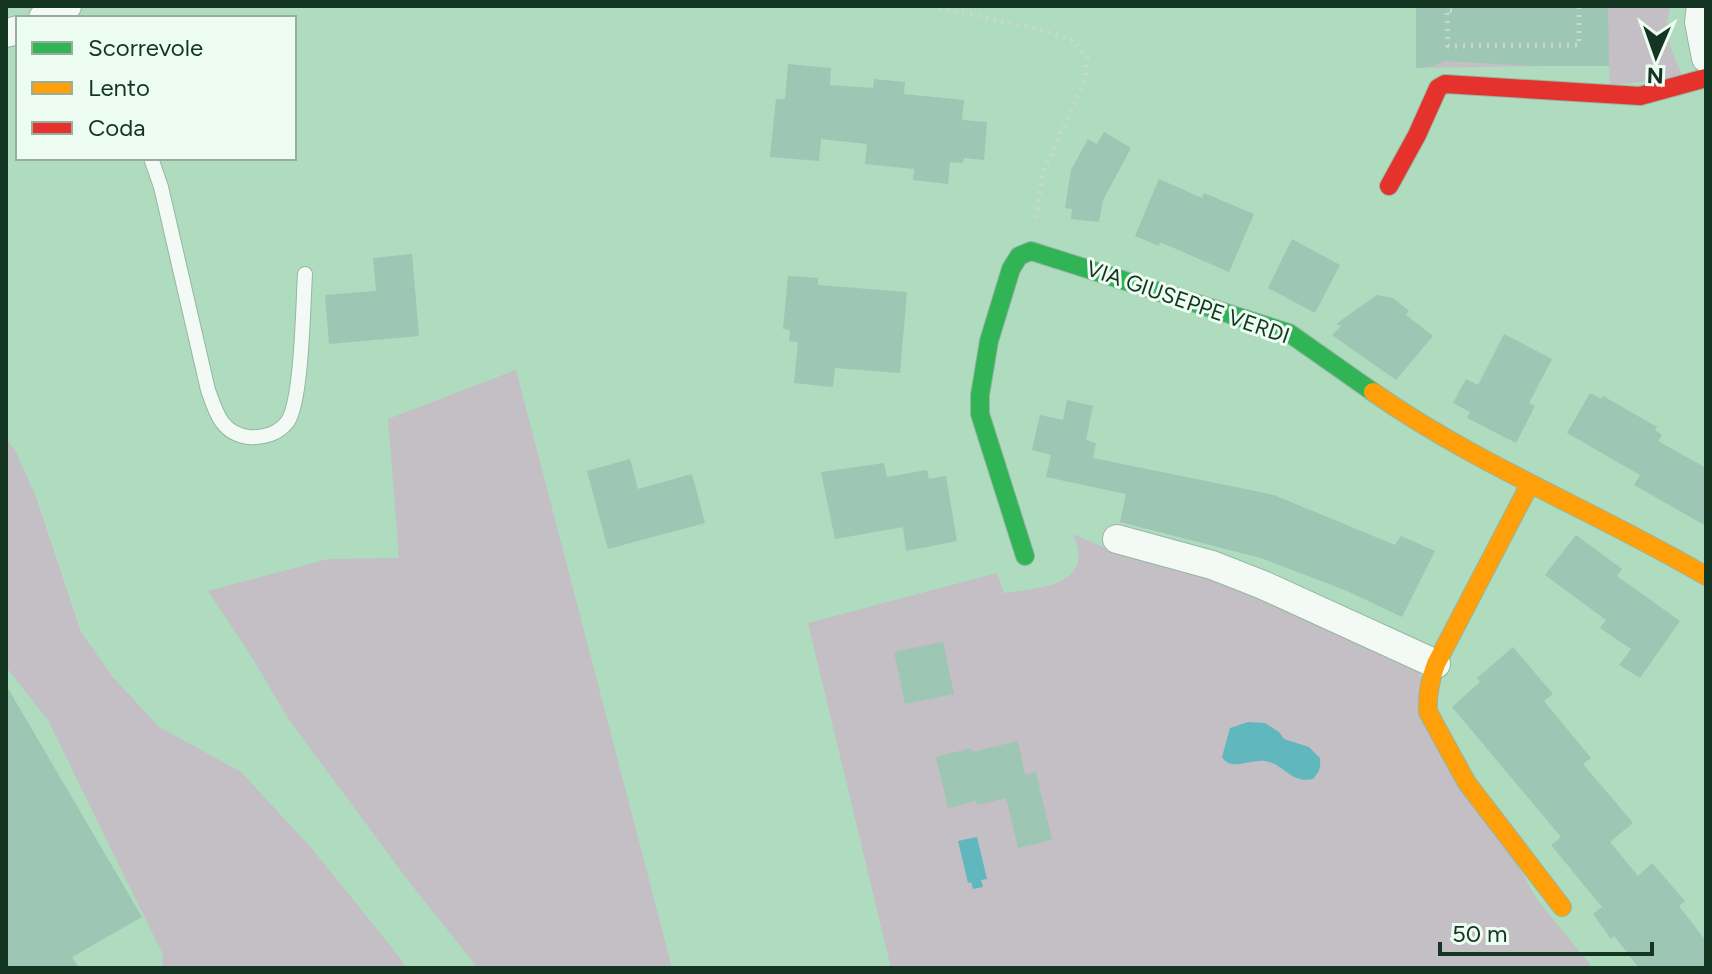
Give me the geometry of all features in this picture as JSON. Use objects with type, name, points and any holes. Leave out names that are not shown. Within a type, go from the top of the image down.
[{"type":"street","points":[[47,16],[67,6]]},
{"type":"street","points":[[1701,6],[1699,22],[1706,58]]},
{"type":"street","points":[[1389,186],[1438,88],[1445,84],[1640,96],[1699,88]]},
{"type":"street","points":[[1025,556],[980,414],[979,391],[982,366],[1011,269],[1019,256],[1031,251]]},
{"type":"street","name":"VIA GIUSEPPE VERDI","points":[[1031,251],[1289,333],[1405,414],[1530,484],[1648,542],[1706,576]]},
{"type":"street","points":[[1530,484],[1436,664],[1427,690],[1428,712],[1467,783],[1562,907]]},
{"type":"street","points":[[1117,539],[1212,565],[1436,664]]},
{"type":"lane","points":[[152,160],[161,187],[208,390],[224,427],[239,436],[258,437],[275,433],[288,421],[296,398],[305,274]]},
{"type":"path","points":[[931,6],[1042,30],[1074,41],[1087,58],[1086,77],[1042,175],[1031,251]]},
{"type":"path","points":[[1455,6],[1455,11],[1447,10],[1448,46],[1579,45],[1579,6]]},
{"type":"shaded area","points":[[1416,6],[1671,6],[1668,33],[1683,76],[1610,86],[1609,65],[1416,68]]},
{"type":"shaded area","points":[[516,370],[672,968],[478,968],[410,883],[289,720],[208,591],[328,559],[399,558],[388,419]]},
{"type":"shaded area","points":[[6,438],[16,452],[36,497],[81,632],[112,676],[159,727],[241,772],[313,850],[406,968],[162,968],[163,955],[48,720],[6,667]]},
{"type":"shaded area","points":[[1073,534],[1110,550],[1232,584],[1415,665],[1535,897],[1593,968],[891,968],[808,623],[997,573],[1004,593],[1048,586],[1071,574],[1077,564],[1078,551]]},
{"type":"water","points":[[1248,722],[1265,723],[1284,739],[1309,747],[1320,758],[1319,770],[1313,779],[1299,779],[1265,761],[1230,764],[1226,761],[1222,757],[1230,728]]},
{"type":"water","points":[[977,837],[987,879],[981,880],[983,887],[973,889],[971,882],[968,883],[958,841]]},
{"type":"building","points":[[1608,6],[1609,66],[1446,61],[1416,68],[1416,7]]},
{"type":"building","points":[[788,64],[831,68],[830,85],[873,88],[874,79],[905,82],[904,94],[964,100],[962,120],[987,122],[984,160],[964,158],[963,163],[950,162],[948,184],[913,180],[914,169],[865,164],[867,144],[821,139],[819,161],[770,157],[776,99],[785,99]]},
{"type":"building","points":[[1104,132],[1131,148],[1103,200],[1099,222],[1071,219],[1072,209],[1065,208],[1071,170],[1088,139],[1097,144]]},
{"type":"building","points":[[1159,179],[1202,198],[1204,193],[1254,214],[1229,272],[1160,242],[1159,246],[1135,236]]},
{"type":"building","points":[[1292,239],[1340,265],[1315,313],[1268,288]]},
{"type":"building","points":[[412,254],[419,336],[329,344],[325,295],[376,291],[373,258]]},
{"type":"building","points":[[788,276],[818,278],[818,285],[907,292],[900,373],[835,368],[833,387],[794,383],[798,342],[789,341],[790,330],[783,329]]},
{"type":"building","points":[[1377,295],[1393,298],[1409,311],[1406,315],[1433,336],[1396,380],[1332,335],[1341,326],[1336,324]]},
{"type":"building","points":[[1504,334],[1552,359],[1529,403],[1535,406],[1516,443],[1467,418],[1470,412],[1453,403],[1466,379],[1478,385]]},
{"type":"building","points":[[1590,393],[1601,399],[1603,396],[1657,427],[1655,430],[1662,435],[1658,441],[1706,468],[1706,526],[1634,485],[1640,475],[1567,433]]},
{"type":"building","points":[[1067,400],[1093,406],[1086,440],[1096,443],[1093,458],[1274,495],[1395,545],[1401,536],[1435,551],[1402,617],[1347,591],[1261,558],[1120,522],[1126,494],[1046,477],[1051,455],[1032,450],[1040,415],[1063,420]]},
{"type":"building","points":[[630,459],[638,489],[692,474],[705,523],[608,549],[587,471]]},
{"type":"building","points":[[884,463],[887,477],[927,470],[929,479],[946,476],[957,541],[906,551],[903,527],[835,539],[821,472]]},
{"type":"building","points":[[1576,535],[1622,569],[1617,576],[1680,621],[1640,678],[1619,665],[1631,649],[1600,628],[1606,620],[1545,575]]},
{"type":"building","points":[[943,642],[954,694],[905,704],[894,652]]},
{"type":"building","points":[[1513,647],[1553,694],[1544,701],[1591,758],[1583,764],[1633,823],[1610,842],[1638,876],[1652,863],[1685,901],[1679,906],[1706,941],[1706,968],[1639,968],[1614,936],[1611,939],[1593,914],[1602,907],[1551,845],[1561,837],[1452,707],[1480,682],[1477,678]]},
{"type":"building","points":[[6,685],[142,917],[72,957],[79,968],[6,968]]},
{"type":"building","points":[[1018,741],[1025,775],[1036,772],[1052,840],[1018,848],[1006,798],[948,808],[936,757]]},
{"type":"traffic: fast","points":[[1025,556],[980,414],[989,341],[1011,269],[1019,256],[1031,251],[1289,333],[1373,392]]},
{"type":"traffic: slow","points":[[1373,392],[1454,443],[1706,576]]},
{"type":"traffic: slow","points":[[1530,484],[1436,664],[1429,688],[1428,712],[1467,783],[1562,907]]},
{"type":"traffic: jam","points":[[1389,186],[1438,88],[1445,84],[1640,96],[1706,78]]}]
